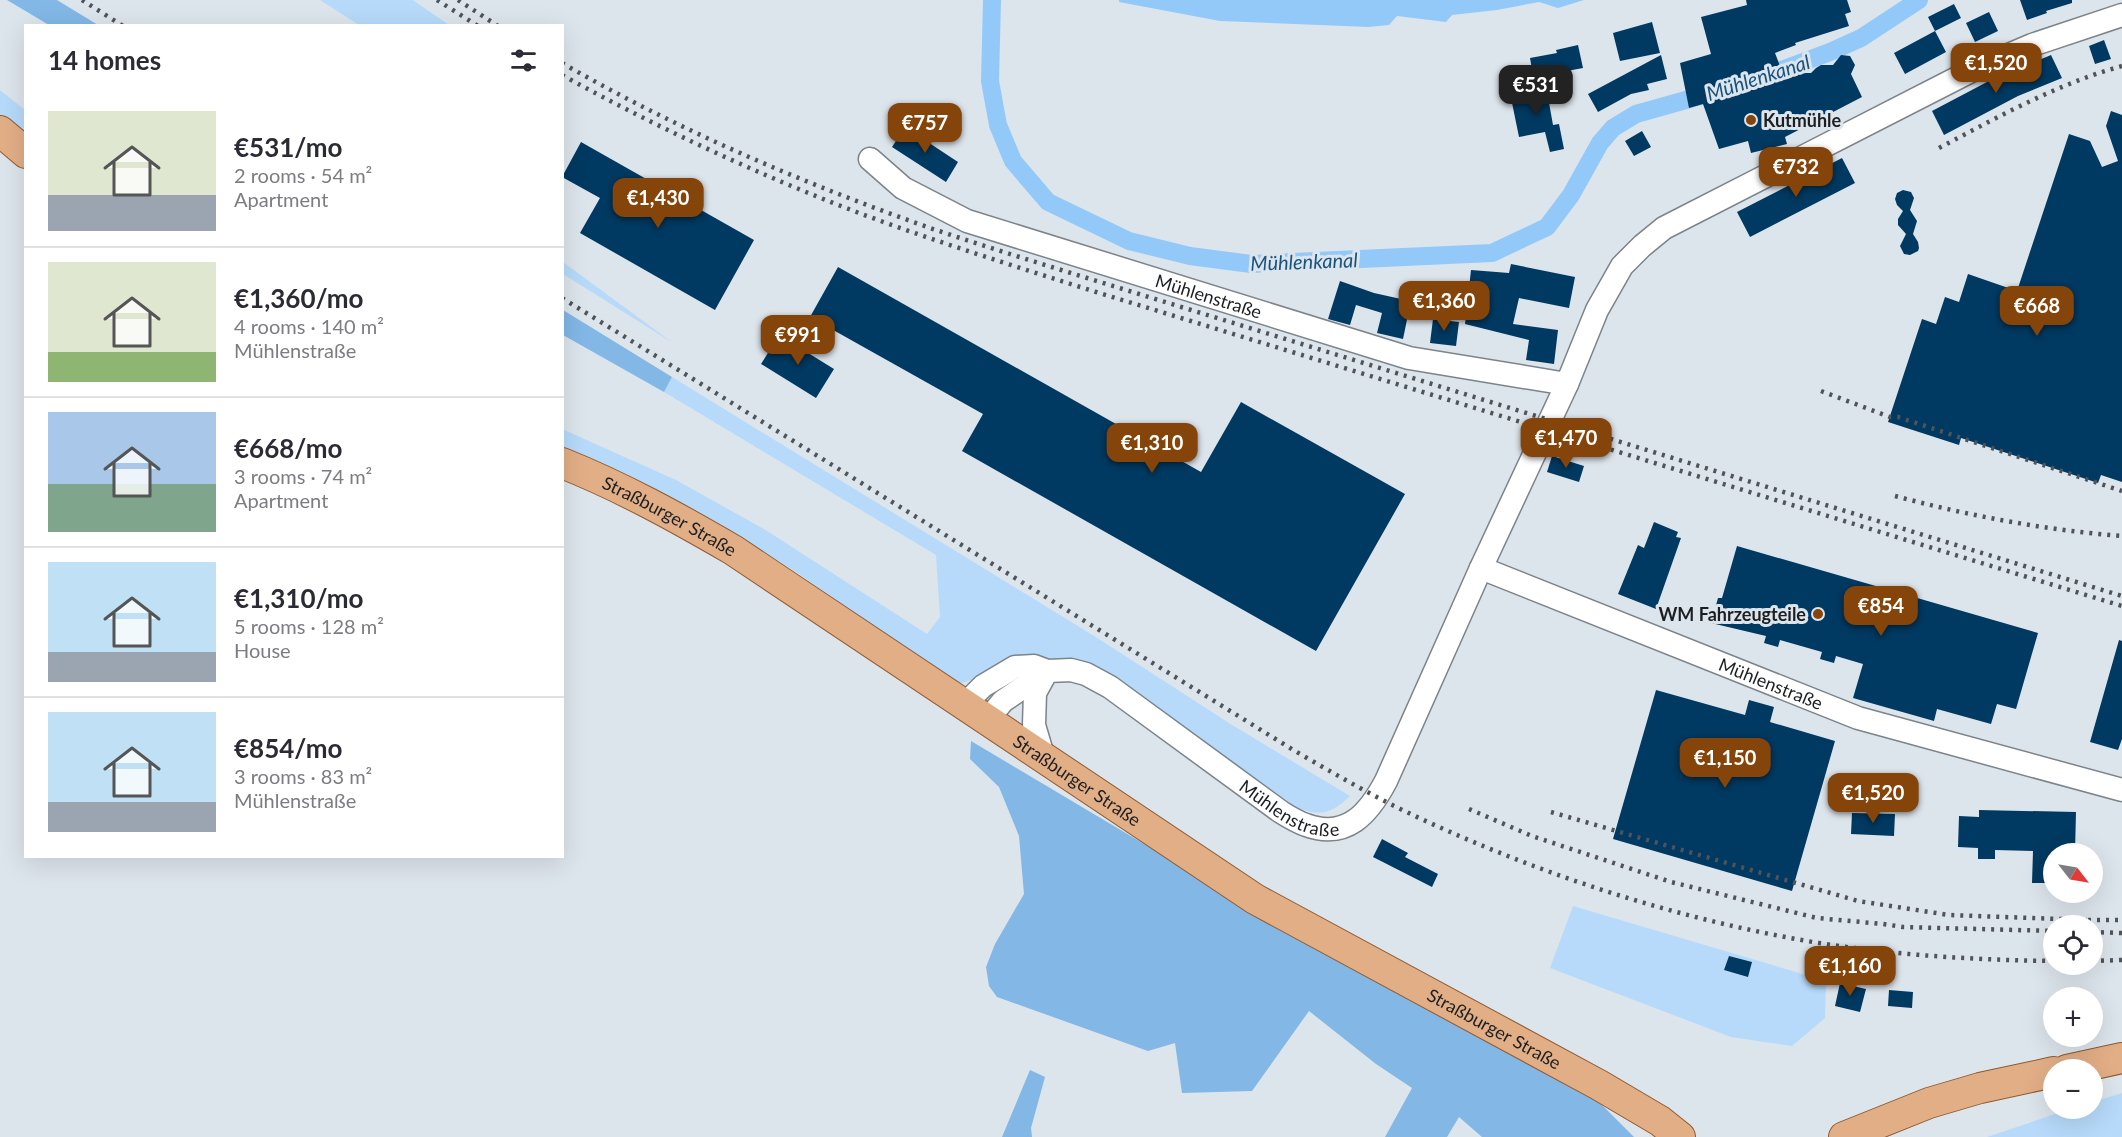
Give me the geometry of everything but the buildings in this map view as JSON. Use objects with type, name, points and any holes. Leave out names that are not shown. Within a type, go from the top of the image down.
[{"type":"main road","points":[[0,131],[24,151]]},
{"type":"main road","name":"Straßburger Straße","points":[[564,464],[588,473],[679,518],[715,540],[1255,899],[1599,1085],[1660,1121],[1680,1137]]},
{"type":"main road","points":[[2103,1062],[2122,1058]]},
{"type":"main road","points":[[1844,1137],[1881,1128],[1929,1103],[2043,1074]]},
{"type":"main road","name":"Straßburger Straße","points":[[1599,1085],[1645,1136]]},
{"type":"street","name":"Mühlenstraße","points":[[976,712],[983,686],[1015,667],[1034,666],[1047,671],[1071,670],[1086,674],[1102,683],[1281,813],[1306,825],[1322,829],[1337,828],[1362,818],[1378,798],[1481,568],[1567,384],[1597,310],[1622,266],[1641,246],[1664,228],[1971,71],[2032,45],[2122,15]]},
{"type":"street","name":"Mühlenstraße","points":[[870,159],[903,188],[967,222],[1409,358],[1567,384]]},
{"type":"street","name":"Mühlenstraße","points":[[1481,568],[1858,718],[2122,790]]},
{"type":"street","points":[[1044,759],[1034,724],[1035,693],[1047,671]]},
{"type":"shaded area","points":[[7,0],[57,0],[96,24],[47,24]]},
{"type":"shaded area","points":[[320,0],[413,0],[448,24],[357,24]]},
{"type":"shaded area","points":[[1119,0],[1584,0],[1558,8],[1539,2],[1452,15],[1446,22],[1397,16],[1389,25],[1368,27],[1220,21],[1119,2]]},
{"type":"shaded area","points":[[0,90],[24,109],[24,138],[0,118]]},
{"type":"shaded area","points":[[564,263],[673,343],[564,275]]},
{"type":"shaded area","points":[[564,311],[672,377],[664,392],[564,336]]},
{"type":"shaded area","points":[[672,377],[1350,796],[1328,811],[1307,811],[1289,805],[1071,663],[1048,659],[1029,661],[962,683],[952,681],[799,574],[717,522],[622,476],[564,452],[564,430],[676,480],[764,529],[927,634],[940,617],[936,555],[664,392]]},
{"type":"shaded area","points":[[971,741],[1336,958],[1579,1086],[1634,1137],[1482,1137],[1459,1117],[1447,1137],[1385,1137],[1412,1088],[1376,1064],[1309,1011],[1252,1091],[1182,1093],[1175,1043],[1148,1051],[997,997],[989,986],[986,967],[995,944],[1024,894],[1019,836],[999,787],[970,759]]},
{"type":"shaded area","points":[[1573,906],[1826,981],[1825,1018],[1792,1046],[1731,1037],[1550,968]]},
{"type":"shaded area","points":[[1030,1070],[1045,1077],[1031,1128],[1032,1137],[1002,1137]]},
{"type":"shaded area","points":[[2122,1093],[2122,1137],[1987,1137],[2043,1118],[2103,1119],[2103,1099]]},
{"type":"waterway","name":"Mühlenkanal","points":[[992,0],[990,81],[998,125],[1013,161],[1048,202],[1129,241],[1190,256],[1251,264],[1492,253],[1547,227],[1571,195],[1600,143],[1613,128],[1636,114],[1711,93]]},
{"type":"waterway","name":"Mühlenkanal","points":[[1760,78],[1861,38],[1919,0]]},
{"type":"railway","points":[[82,0],[120,24]]},
{"type":"railway","points":[[437,0],[475,24]]},
{"type":"railway","points":[[458,0],[495,24]]},
{"type":"railway","points":[[564,64],[652,111],[745,155],[936,230],[2122,596]]},
{"type":"railway","points":[[1939,148],[2051,92],[2122,66]]},
{"type":"railway","points":[[564,76],[671,132],[746,166],[859,213],[947,244],[1096,292],[2122,606]]},
{"type":"railway","points":[[564,299],[1295,751],[1415,816],[1560,876],[1661,908],[1711,921],[1843,947],[1963,958],[2043,961]]},
{"type":"railway","points":[[1821,391],[1890,417],[1898,417],[2122,491]]},
{"type":"railway","points":[[1895,496],[2008,521],[2122,536]]},
{"type":"railway","points":[[1469,809],[1532,836],[1671,882],[1817,918],[1903,927],[2043,931]]},
{"type":"railway","points":[[1551,812],[1858,901],[1949,915],[2043,918]]},
{"type":"railway","points":[[2103,920],[2122,920]]},
{"type":"railway","points":[[2103,932],[2122,933]]},
{"type":"railway","points":[[2103,961],[2122,960]]},
{"type":"place","name":"Kutmühle","points":[[1751,120]]},
{"type":"place","name":"WM Fahrzeugteile","points":[[1818,614]]}]
